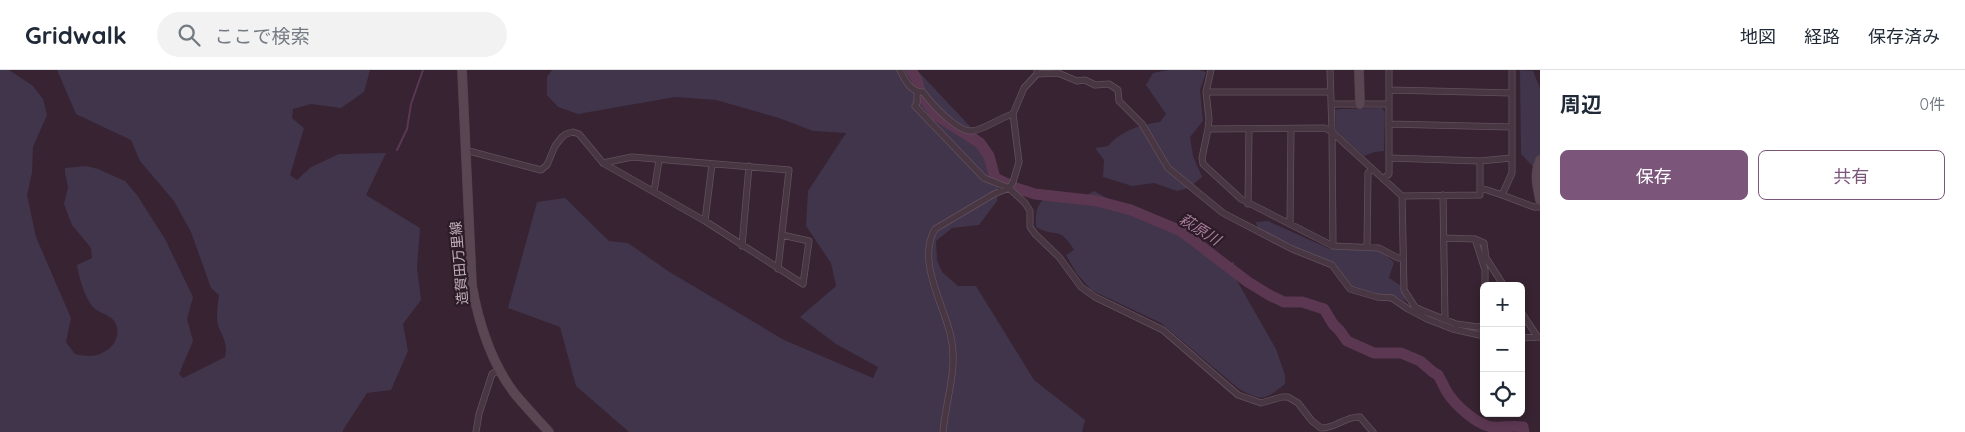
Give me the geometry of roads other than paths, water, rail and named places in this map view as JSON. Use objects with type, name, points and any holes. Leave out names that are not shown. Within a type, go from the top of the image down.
[{"type":"main road","name":"造賀田万里線","points":[[462,70],[472,286],[482,330],[500,370],[514,393],[548,432]]},
{"type":"main road","points":[[1359,70],[1360,104]]},
{"type":"main road","points":[[1540,160],[1536,169],[1540,200]]},
{"type":"street","points":[[900,70],[907,84],[920,92],[951,121],[967,130],[977,129],[1013,114]]},
{"type":"street","points":[[1211,70],[1206,92],[1208,128],[1202,158],[1203,164],[1248,204],[1332,246],[1379,248],[1398,258],[1403,258]]},
{"type":"street","points":[[1330,70],[1332,246]]},
{"type":"street","points":[[1383,179],[1389,174],[1389,70]]},
{"type":"street","points":[[1502,195],[1512,174],[1512,70]]},
{"type":"street","points":[[943,432],[954,371],[954,359],[950,333],[938,297],[929,259],[931,236],[935,229],[994,194],[1009,188],[1013,182],[1019,162],[1013,114],[1024,88],[1037,72],[1058,73],[1077,81],[1085,80],[1095,85],[1109,84],[1118,90],[1119,102],[1142,124],[1168,168],[1224,213],[1277,242],[1332,265],[1350,288],[1377,297],[1392,298],[1427,319],[1453,329],[1480,335]]},
{"type":"street","points":[[1389,90],[1512,93]]},
{"type":"street","points":[[920,92],[915,106],[984,178],[1009,188],[1025,203],[1030,211],[1030,227],[1059,257],[1081,287],[1095,297],[1163,330],[1238,394],[1261,403],[1288,397],[1298,403],[1321,428],[1334,427],[1351,418],[1360,417],[1373,432]]},
{"type":"street","points":[[1206,92],[1330,92]]},
{"type":"street","points":[[1331,104],[1388,104]]},
{"type":"street","points":[[1389,124],[1511,127]]},
{"type":"street","points":[[1208,128],[1326,128],[1402,196],[1480,195],[1480,161]]},
{"type":"street","points":[[1248,204],[1249,129]]},
{"type":"street","points":[[1290,224],[1291,129]]},
{"type":"street","points":[[465,150],[540,170],[547,165],[555,146],[562,137],[573,132],[579,134],[603,163],[705,222],[803,284],[809,241],[782,235]]},
{"type":"street","points":[[603,163],[632,157],[789,170],[778,269]]},
{"type":"street","points":[[1389,158],[1480,161],[1511,158]]},
{"type":"street","points":[[654,192],[659,160]]},
{"type":"street","points":[[705,222],[712,164]]},
{"type":"street","points":[[742,246],[749,166]]},
{"type":"street","points":[[1368,247],[1368,172],[1372,169]]},
{"type":"street","points":[[1481,188],[1534,208],[1540,207]]},
{"type":"street","points":[[1443,195],[1445,320]]},
{"type":"street","points":[[1402,196],[1404,290],[1415,306],[1456,324],[1480,326]]},
{"type":"street","points":[[1444,238],[1475,239],[1484,243],[1486,258],[1501,282]]},
{"type":"street","points":[[1475,239],[1485,270],[1485,282]]},
{"type":"street","points":[[1525,317],[1539,336]]},
{"type":"street","points":[[1525,338],[1539,336]]},
{"type":"street","points":[[476,432],[479,414],[492,374],[500,370]]},
{"type":"waterway","points":[[397,150],[407,129],[411,104],[423,70]]},
{"type":"waterway","name":"萩原川","points":[[911,70],[917,80],[921,95],[936,115],[980,143],[989,156],[995,178],[1035,194],[1097,201],[1131,210],[1181,231],[1248,282],[1271,296],[1284,302],[1302,302],[1324,309],[1347,341],[1374,353],[1401,353],[1420,361],[1438,375],[1455,403],[1474,419],[1493,427],[1523,427],[1524,432]]}]
